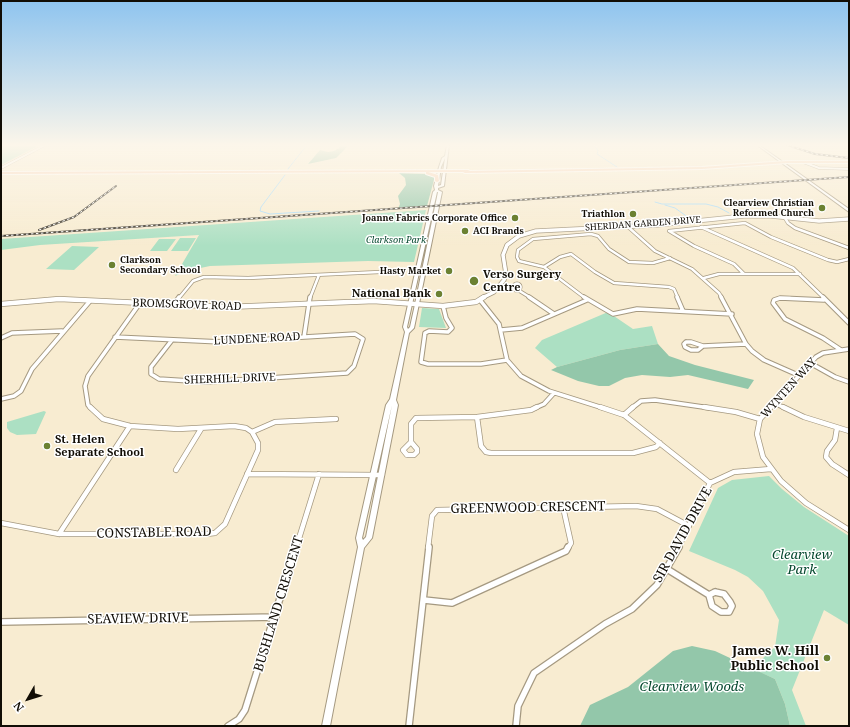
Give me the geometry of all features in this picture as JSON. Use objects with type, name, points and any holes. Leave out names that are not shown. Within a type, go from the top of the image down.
[{"type":"main road","points":[[437,188],[442,186],[443,179]]},
{"type":"main road","points":[[803,179],[848,210]]},
{"type":"main road","points":[[361,547],[369,538],[383,475],[395,405],[394,400],[407,332],[405,327],[437,188],[437,181]]},
{"type":"main road","points":[[407,332],[412,328],[417,304],[440,192],[437,188]]},
{"type":"main road","points":[[326,726],[361,547],[359,538],[372,475],[389,405],[394,400]]},
{"type":"street","name":"SHERIDAN GARDEN DRIVE","points":[[417,304],[443,306],[467,304],[480,300],[494,292],[504,280],[506,274],[503,258],[504,250],[511,241],[519,236],[542,230],[627,226],[744,216],[819,221],[849,219]]},
{"type":"street","points":[[785,218],[788,223],[795,228],[849,248]]},
{"type":"street","points":[[744,274],[734,264],[694,246],[669,232],[672,230],[747,223],[771,237],[828,260],[837,262],[849,259]]},
{"type":"street","points":[[627,226],[643,242],[692,269],[704,278],[719,293],[732,314],[746,344],[757,356],[798,375]]},
{"type":"street","points":[[700,227],[784,264],[800,274],[824,300],[849,323]]},
{"type":"street","points":[[670,258],[653,263],[630,262],[609,249],[600,237],[593,234],[540,238],[527,242],[518,250],[518,260],[544,268],[587,300],[613,314],[637,310],[732,314]]},
{"type":"street","points":[[544,268],[560,257],[571,254],[614,283],[669,287],[674,289],[684,311]]},
{"type":"street","points":[[174,304],[192,281],[204,277],[248,278],[380,272]]},
{"type":"street","points":[[704,278],[719,274],[800,274]]},
{"type":"street","points":[[304,337],[308,304],[319,275]]},
{"type":"street","points":[[518,290],[554,314]]},
{"type":"street","points":[[824,300],[780,298],[774,300],[773,303],[784,319],[823,338],[841,350]]},
{"type":"street","name":"BROMSGROVE ROAD","points":[[1,304],[59,299],[227,307],[373,301],[417,304]]},
{"type":"street","name":"SHERIDAN GARDEN DRIVE","points":[[417,304],[444,304],[480,300]]},
{"type":"street","points":[[480,300],[492,313],[501,330],[507,360],[521,376],[554,393],[624,415],[710,483]]},
{"type":"street","points":[[501,330],[522,328],[587,300]]},
{"type":"street","points":[[1,399],[14,396],[21,391],[32,368],[62,331],[90,301]]},
{"type":"street","points":[[140,303],[88,376],[85,386],[85,396],[88,405],[94,413],[104,419],[130,426],[162,429],[201,429],[234,426],[252,432],[275,422],[336,419]]},
{"type":"street","points":[[443,306],[446,318],[452,328],[448,332],[429,331],[425,333],[421,362],[428,364],[481,364],[507,360]]},
{"type":"street","points":[[1,338],[12,333],[62,331]]},
{"type":"street","name":"LUNDENE ROAD","points":[[115,337],[227,342],[355,334],[362,337],[351,371]]},
{"type":"street","name":"SHERHILL DRIVE","points":[[172,340],[151,367],[152,374],[159,380],[206,382],[342,374],[351,371]]},
{"type":"street","points":[[703,346],[694,351],[687,348],[684,344],[691,342],[703,346],[746,344]]},
{"type":"street","name":"WYNTEN WAY","points":[[849,349],[823,353],[816,357],[798,375],[760,419],[758,428],[758,443],[763,457],[771,469],[795,494],[849,530]]},
{"type":"street","points":[[810,363],[849,382]]},
{"type":"street","points":[[411,442],[411,424],[416,418],[477,417],[536,408],[544,404],[554,393]]},
{"type":"street","points":[[624,415],[641,401],[655,400],[736,412],[760,419]]},
{"type":"street","points":[[774,403],[804,417],[849,431]]},
{"type":"street","points":[[477,417],[481,446],[486,452],[491,453],[633,453],[656,447],[660,443]]},
{"type":"street","points":[[59,534],[130,426]]},
{"type":"street","points":[[837,428],[835,440],[827,451],[826,457],[832,464],[849,475]]},
{"type":"street","points":[[176,470],[201,429]]},
{"type":"street","name":"CONSTABLE ROAD","points":[[1,523],[59,534],[214,534],[225,524],[258,450],[258,443],[252,432]]},
{"type":"street","name":"SIR DAVID DRIVE","points":[[516,726],[518,706],[534,673],[605,624],[632,609],[657,585],[667,569],[710,483],[734,472],[771,469]]},
{"type":"street","points":[[247,474],[383,475]]},
{"type":"street","name":"BUSHLAND CRESCENT","points":[[228,726],[239,719],[246,710],[319,474]]},
{"type":"street","name":"GREENWOOD CRESCENT","points":[[409,726],[432,516],[437,510],[636,506],[656,509],[689,526]]},
{"type":"street","points":[[424,600],[452,603],[566,551],[571,543],[563,507]]},
{"type":"street","points":[[667,569],[709,595]]},
{"type":"street","points":[[715,592],[724,594],[730,602],[731,609],[725,613],[716,610],[710,602],[709,595],[715,592]]},
{"type":"street","name":"SEAVIEW DRIVE","points":[[1,622],[276,617]]},
{"type":"green space","points":[[405,179],[434,179],[427,206],[398,209],[400,204],[398,196],[406,185]]},
{"type":"green space","name":"Clarkson Park","points":[[426,210],[414,262],[368,261],[210,266],[186,271],[175,276],[199,235],[40,245],[1,250],[1,239]]},
{"type":"green space","points":[[180,238],[196,238],[188,251],[171,251]]},
{"type":"green space","points":[[159,239],[176,239],[167,251],[150,251]]},
{"type":"green space","points":[[72,246],[99,247],[74,270],[46,269]]},
{"type":"green space","points":[[422,308],[439,309],[446,328],[419,327]]},
{"type":"green space","points":[[608,312],[633,329],[652,326],[658,344],[620,350],[557,367],[535,348],[542,340]]},
{"type":"green space","points":[[658,344],[669,356],[695,365],[754,380],[748,389],[688,375],[670,377],[642,375],[625,378],[609,386],[599,386],[578,381],[551,370],[557,367],[620,350]]},
{"type":"green space","points":[[44,411],[46,412],[36,434],[17,435],[10,432],[7,428],[7,422]]},
{"type":"green space","name":"Clearview Park","points":[[769,476],[804,507],[849,536],[849,625],[824,610],[792,690],[806,726],[790,726],[785,704],[775,679],[744,665],[760,661],[775,647],[779,620],[763,591],[748,577],[689,551],[718,488],[732,480]]},
{"type":"green space","name":"Clearview Woods","points":[[692,646],[715,651],[775,679],[785,704],[790,726],[580,726],[590,705],[628,687],[673,651]]},
{"type":"waterway","points":[[282,179],[261,207],[260,211],[270,214],[319,211]]},
{"type":"waterway","points":[[655,202],[662,204],[706,204],[718,207],[729,213]]},
{"type":"waterway","points":[[665,205],[675,208],[689,218]]},
{"type":"railway","points":[[1,236],[821,179]]},
{"type":"railway","points":[[39,230],[74,217],[116,186]]},
{"type":"place","name":"Clearview Christian Reformed Church","points":[[822,208]]},
{"type":"place","name":"Triathlon","points":[[633,214]]},
{"type":"place","name":"Joanne Fabrics Corporate Office","points":[[515,218]]},
{"type":"place","name":"ACI Brands","points":[[465,231]]},
{"type":"place","name":"Clarkson Secondary School","points":[[112,265]]},
{"type":"place","name":"Hasty Market","points":[[449,271]]},
{"type":"place","name":"Verso Surgery Centre","points":[[474,281]]},
{"type":"place","name":"National Bank","points":[[439,294]]},
{"type":"place","name":"St. Helen Separate School","points":[[47,446]]},
{"type":"place","name":"James W. Hill Public School","points":[[827,658]]}]
